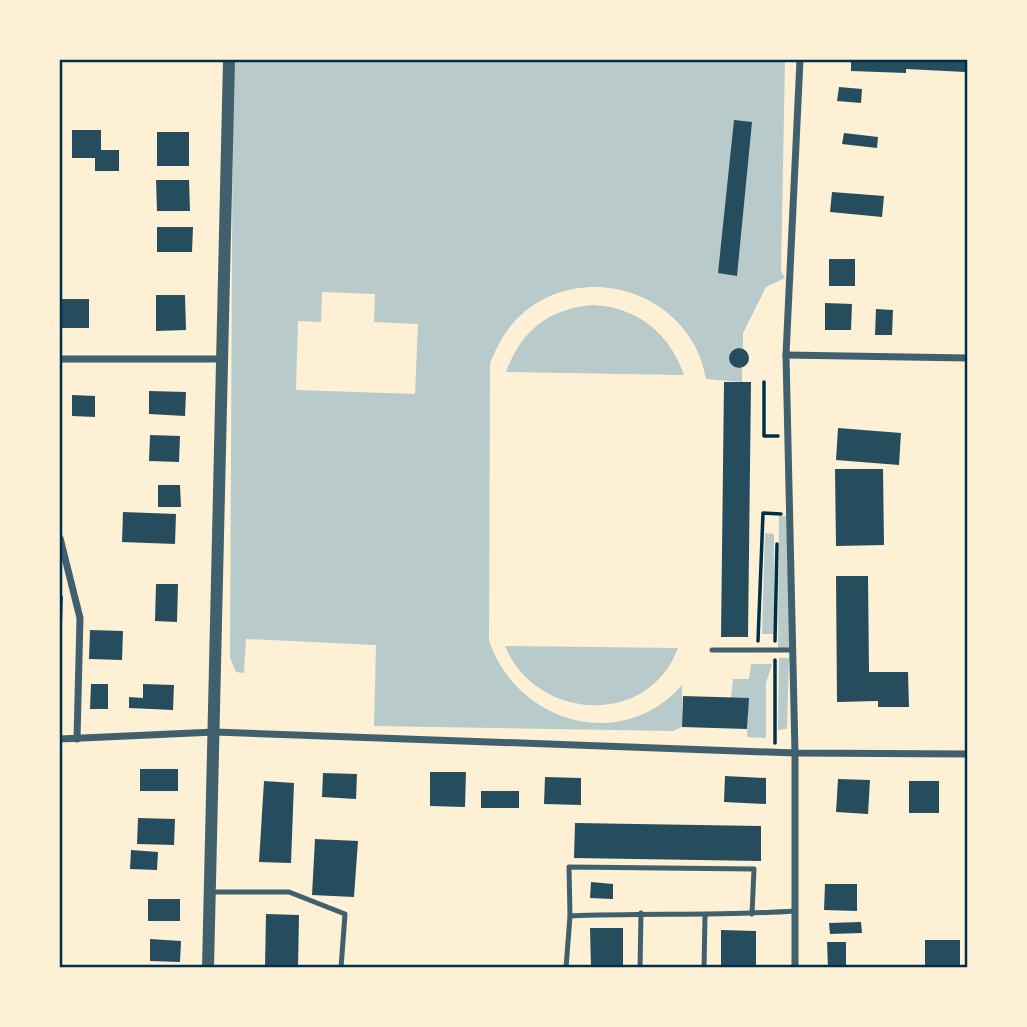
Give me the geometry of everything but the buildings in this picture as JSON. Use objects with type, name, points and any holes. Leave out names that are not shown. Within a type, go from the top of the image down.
[{"type":"street","points":[[208,968],[229,60]]},
{"type":"street","points":[[795,968],[795,753],[784,355],[800,60]]},
{"type":"street","points":[[784,355],[968,358]]},
{"type":"street","points":[[60,359],[220,359]]},
{"type":"street","points":[[60,538],[80,618],[77,739]]},
{"type":"street","points":[[60,739],[215,732],[795,753],[968,754]]},
{"type":"lane","points":[[712,650],[793,650]]},
{"type":"lane","points":[[566,968],[570,916],[569,867],[754,869],[752,914]]},
{"type":"lane","points":[[210,892],[289,892],[345,914],[341,968]]},
{"type":"lane","points":[[570,916],[641,913],[705,916],[795,911]]},
{"type":"lane","points":[[640,968],[641,913]]},
{"type":"lane","points":[[704,968],[705,916]]},
{"type":"path","points":[[764,382],[764,436],[779,436],[779,449]]},
{"type":"path","points":[[777,527],[778,501]]},
{"type":"path","points":[[758,650],[763,513],[790,514]]},
{"type":"path","points":[[775,752],[777,541]]},
{"type":"shaded area","points":[[233,60],[785,60],[781,271],[785,278],[766,287],[743,333],[743,348],[735,348],[730,353],[732,364],[742,367],[742,382],[706,379],[697,350],[680,325],[659,306],[633,294],[605,288],[576,289],[548,297],[516,319],[499,343],[490,363],[489,640],[503,669],[522,692],[546,709],[573,720],[602,723],[630,719],[658,706],[682,685],[682,727],[673,731],[374,726],[376,645],[246,639],[244,673],[236,672],[230,658]],"holes":[[[322,292],[375,294],[374,322],[418,324],[415,394],[296,390],[298,321],[321,322]]]},
{"type":"shaded area","points":[[592,305],[624,311],[650,325],[670,347],[684,375],[506,372],[520,345],[538,325],[562,311]]},
{"type":"shaded area","points":[[779,516],[788,516],[790,648],[778,648]]},
{"type":"shaded area","points":[[765,533],[774,534],[774,634],[762,634]]},
{"type":"shaded area","points":[[505,646],[678,648],[663,674],[643,692],[618,702],[592,705],[565,701],[540,689],[520,671]]},
{"type":"shaded area","points":[[779,658],[789,658],[787,729],[778,730]]},
{"type":"shaded area","points":[[751,664],[772,664],[766,683],[766,738],[747,737],[748,699],[731,698],[733,679],[749,679]]}]
